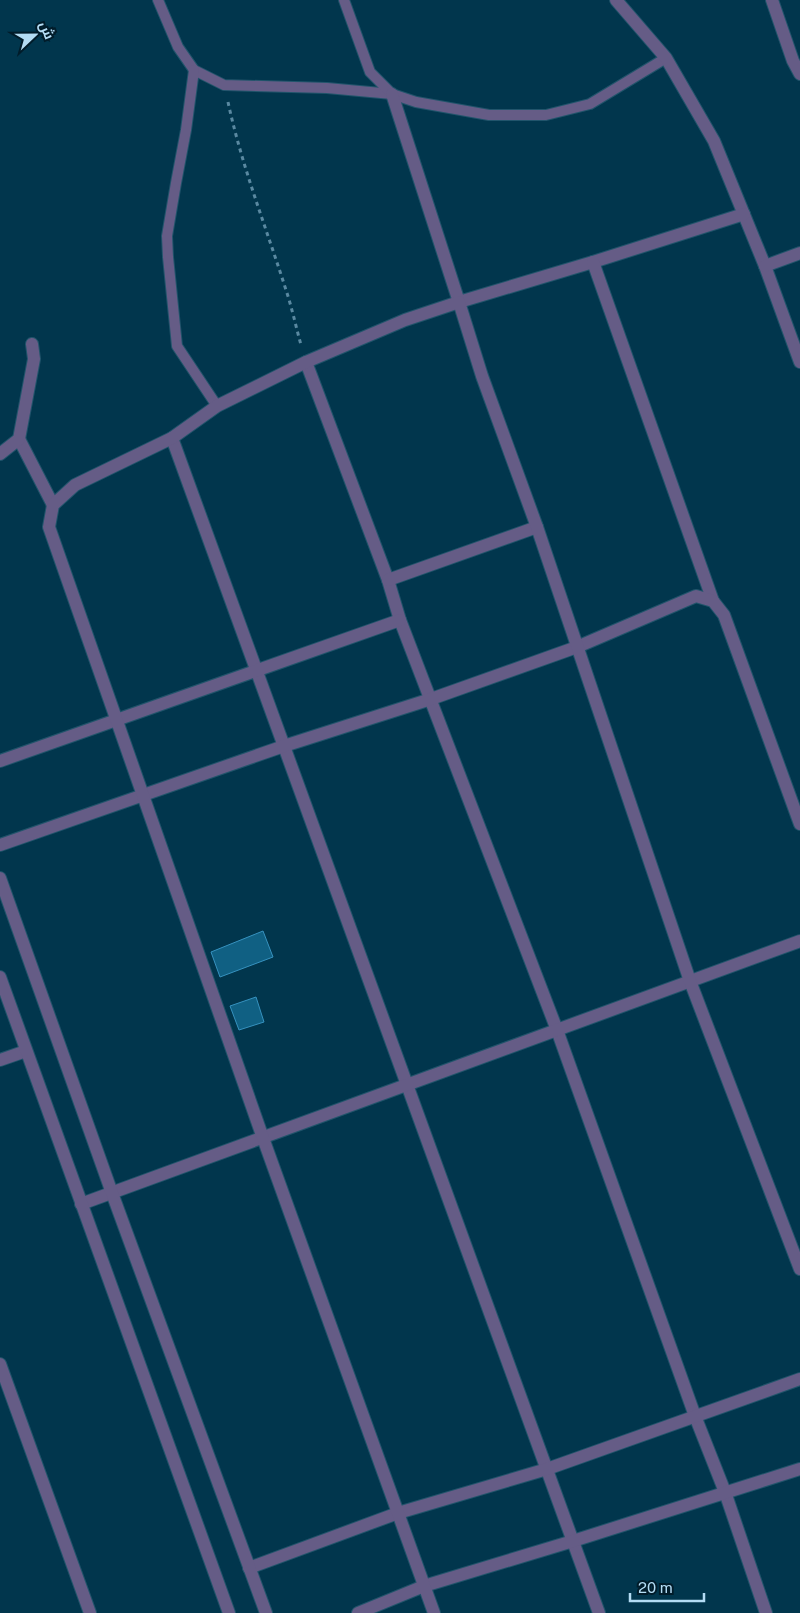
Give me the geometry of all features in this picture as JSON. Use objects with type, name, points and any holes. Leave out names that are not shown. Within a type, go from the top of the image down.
[{"type":"street","points":[[616,0],[666,58],[714,141],[765,266],[800,362]]},
{"type":"street","points":[[772,0],[793,61],[800,74]]},
{"type":"street","points":[[392,94],[482,376],[537,527],[690,981],[800,1269]]},
{"type":"street","points":[[434,1613],[263,1138],[49,527],[53,505],[75,485],[172,438],[217,406],[306,362],[405,320],[744,214]]},
{"type":"street","points":[[765,266],[800,253]]},
{"type":"street","points":[[593,262],[713,601],[724,615],[800,824]]},
{"type":"street","points":[[32,344],[34,359],[19,439],[53,505]]},
{"type":"street","points":[[306,362],[388,580],[400,620],[557,1030],[695,1416],[725,1492],[766,1613]]},
{"type":"street","points":[[172,438],[599,1613]]},
{"type":"street","points":[[0,454],[19,439]]},
{"type":"street","points":[[388,580],[537,527]]},
{"type":"street","points":[[0,845],[284,746],[431,699],[577,647],[696,596],[713,601]]},
{"type":"street","points":[[0,761],[400,620]]},
{"type":"street","points":[[0,878],[112,1193],[266,1613]]},
{"type":"street","points":[[81,1204],[800,941]]},
{"type":"street","points":[[0,977],[229,1613]]},
{"type":"street","points":[[0,1060],[26,1051]]},
{"type":"street","points":[[0,1364],[90,1613]]},
{"type":"street","points":[[250,1568],[398,1513],[547,1469],[800,1379]]},
{"type":"street","points":[[358,1613],[424,1586],[574,1541],[800,1469]]},
{"type":"lane","points":[[158,0],[178,47],[194,70],[224,85],[327,88],[392,94],[416,102],[488,115],[546,115],[590,104],[666,58]]},
{"type":"lane","points":[[344,0],[370,72],[392,94]]},
{"type":"lane","points":[[194,70],[186,130],[167,236],[168,257],[178,346],[217,406]]},
{"type":"path","points":[[224,85],[234,132],[286,290],[306,362]]},
{"type":"building","points":[[263,931],[273,957],[220,977],[211,952]]},
{"type":"building","points":[[256,997],[264,1022],[239,1030],[230,1006]]}]
